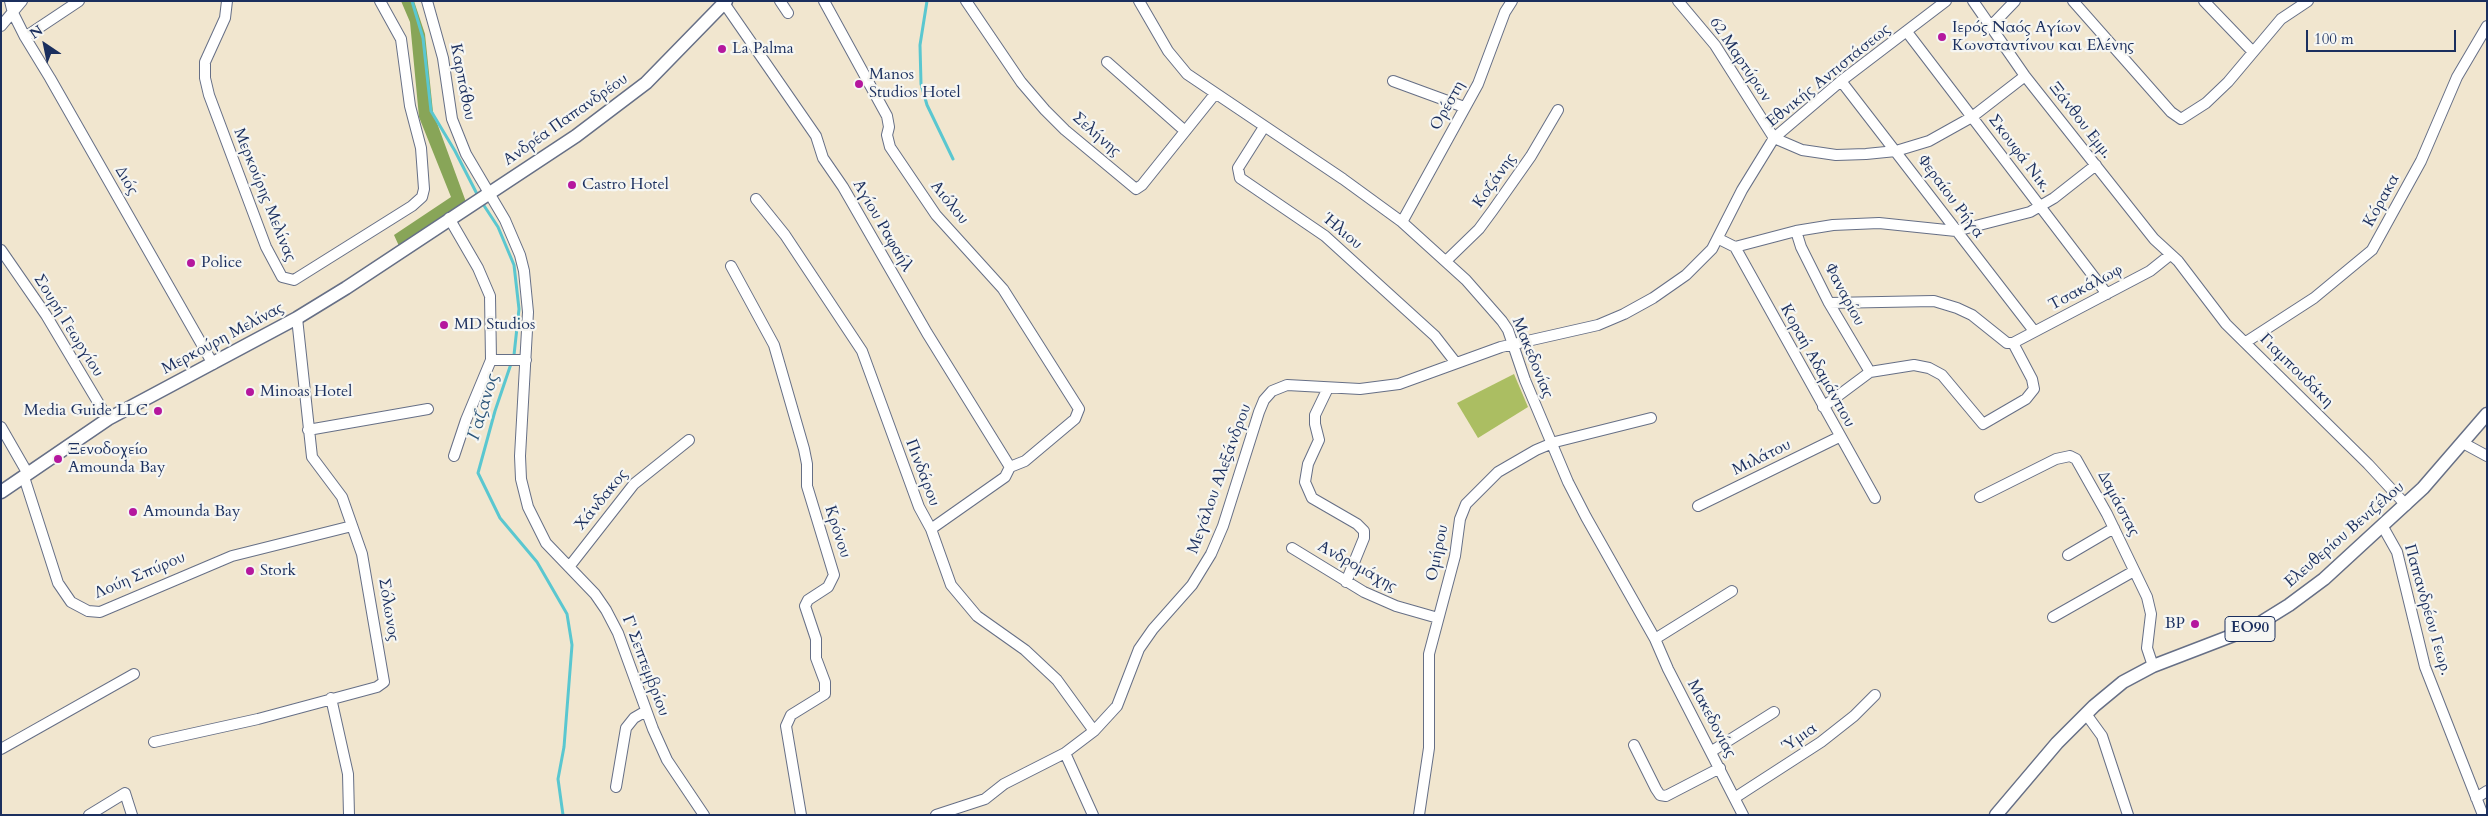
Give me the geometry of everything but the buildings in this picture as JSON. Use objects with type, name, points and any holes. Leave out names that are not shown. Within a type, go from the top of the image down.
[{"type":"main road","name":"Ανδρέα Παπανδρέου","points":[[454,215],[564,144],[626,100],[664,66],[725,2]]},
{"type":"main road","name":"Μερκούρη Μελίνας","points":[[1,492],[108,419],[297,318],[405,250],[454,215]]},
{"type":"main road","name":"Ελευθερίου Βενιζέλου","points":[[1996,815],[2052,749],[2118,685],[2153,666],[2233,637],[2259,624],[2317,584],[2406,506],[2487,414]]},
{"type":"street","name":"Διός","points":[[10,1],[13,13],[25,37],[213,364]]},
{"type":"street","points":[[1,26],[22,1]]},
{"type":"street","points":[[25,37],[79,1]]},
{"type":"street","name":"Μερκούρης Μελίνας","points":[[227,1],[224,18],[205,62],[205,78],[209,94],[266,247],[282,278],[294,280],[412,206],[422,196],[424,189],[421,148],[410,106],[401,39],[380,1]]},
{"type":"street","name":"Καρπάθου","points":[[427,1],[443,58],[452,119],[466,154],[486,194]]},
{"type":"street","points":[[780,1],[788,13]]},
{"type":"street","name":"Αιόλου","points":[[824,1],[887,116],[889,127],[887,136],[890,147],[936,215],[1003,289],[1079,409],[1076,419],[1025,461],[1010,467]]},
{"type":"street","name":"Σελήνης","points":[[966,1],[1021,82],[1045,110],[1065,130],[1136,189],[1142,185],[1216,94]]},
{"type":"street","name":"Μακεδονίας","points":[[1139,1],[1175,62],[1187,74],[1343,179],[1402,222],[1446,261],[1491,308],[1505,326],[1551,444],[1586,517],[1655,639],[1668,669],[1736,797],[1743,815]]},
{"type":"street","name":"Ορέστη","points":[[1402,222],[1481,77],[1505,12],[1512,1]]},
{"type":"street","name":"62 Μαρτύρων","points":[[1678,1],[1715,45],[1774,138]]},
{"type":"street","name":"Εθνικής Αντιστάσεως","points":[[1718,239],[1742,190],[1774,138],[1841,81],[1946,1]]},
{"type":"street","name":"Ξάνθου Εμμ.","points":[[1974,1],[2025,76],[2154,239],[2170,255]]},
{"type":"street","points":[[1990,27],[2015,1]]},
{"type":"street","points":[[2073,1],[2171,112],[2181,119],[2206,103],[2228,82],[2280,19],[2308,1]]},
{"type":"street","points":[[2204,1],[2254,52]]},
{"type":"street","name":"Αγίου Ραφαήλ","points":[[725,2],[816,136],[823,158],[843,187],[927,333],[1010,467]]},
{"type":"street","name":"Κόρακα","points":[[2246,342],[2314,298],[2372,250],[2421,161],[2457,77],[2487,26]]},
{"type":"street","name":"Σκουφά Νικ.","points":[[1907,32],[2107,294]]},
{"type":"street","points":[[1107,62],[1185,131]]},
{"type":"street","points":[[1774,138],[1802,150],[1826,154],[1896,151],[1929,141],[1972,117],[2025,76]]},
{"type":"street","points":[[1393,81],[1464,107]]},
{"type":"street","name":"Φεραίου Ρήγα","points":[[1841,81],[2034,331]]},
{"type":"street","name":"Κοζάνης","points":[[1446,261],[1474,234],[1494,210],[1531,156],[1558,110]]},
{"type":"street","name":"Ήλιου","points":[[1264,127],[1238,168],[1240,178],[1325,236],[1439,340],[1456,363]]},
{"type":"street","points":[[1718,239],[1735,247],[1796,231],[1833,224],[1879,224],[1956,230],[2030,212],[2096,165]]},
{"type":"street","name":"Γ' Σεπτεμβρίου","points":[[486,194],[513,239],[524,271],[528,312],[521,361],[520,447],[524,491],[531,516],[541,536],[599,599],[611,619],[628,658],[666,760],[704,815]]},
{"type":"street","name":"Πινδάρου","points":[[756,200],[785,235],[862,350],[918,506],[931,529],[945,571],[960,596],[983,621],[1025,650],[1057,680],[1094,731]]},
{"type":"street","points":[[454,215],[490,296],[488,324],[493,361],[466,420],[454,456]]},
{"type":"street","name":"Φαναρίου","points":[[1796,231],[1801,247],[1830,303],[1870,372]]},
{"type":"street","name":"Μεγάλου Αλεξάνδρου","points":[[936,815],[985,799],[1004,784],[1065,753],[1094,731],[1117,706],[1135,658],[1144,642],[1188,591],[1212,554],[1264,400],[1272,391],[1287,385],[1360,389],[1390,386],[1513,345],[1583,329],[1624,314],[1665,290],[1705,257],[1718,239]]},
{"type":"street","name":"Κοραή Αδαμάντιου","points":[[1735,247],[1874,498]]},
{"type":"street","name":"Σουρή Γεωργίου","points":[[1,250],[46,315],[108,419]]},
{"type":"street","name":"Γιαμπουδάκη","points":[[2170,255],[2188,273],[2226,324],[2368,464],[2406,506]]},
{"type":"street","name":"Τσακάλωφ","points":[[2013,344],[2034,331],[2150,271],[2170,255]]},
{"type":"street","name":"Κρόνου","points":[[731,266],[774,345],[804,449],[807,464],[807,486],[834,576],[828,587],[808,600],[805,606],[816,639],[816,658],[825,682],[825,694],[791,715],[786,726],[801,815]]},
{"type":"street","points":[[1823,407],[1870,372],[1914,365],[1934,370],[1946,378],[1983,424],[2026,399],[2034,389],[2032,379],[2013,344],[2007,343],[1972,315],[1938,302],[1908,300],[1830,303]]},
{"type":"street","name":"Σόλωνος","points":[[154,742],[242,723],[377,687],[382,685],[384,681],[362,554],[342,497],[312,457],[297,318]]},
{"type":"street","points":[[493,361],[521,361]]},
{"type":"street","points":[[1328,388],[1315,414],[1315,424],[1319,440],[1308,464],[1305,482],[1312,498],[1357,524],[1364,532],[1364,538],[1346,582]]},
{"type":"street","points":[[308,430],[428,409]]},
{"type":"street","name":"Ομήρου","points":[[1419,815],[1429,748],[1429,654],[1455,556],[1460,519],[1466,504],[1504,468],[1551,444],[1651,418]]},
{"type":"street","name":"Λούη Σπύρου","points":[[1,426],[26,475],[58,583],[71,602],[92,612],[100,612],[232,556],[352,526]]},
{"type":"street","name":"Μιλάτου","points":[[1698,506],[1839,437]]},
{"type":"street","name":"Χάνδακος","points":[[569,567],[634,484],[688,440]]},
{"type":"street","points":[[2463,443],[2487,456]]},
{"type":"street","name":"Δαμάστας","points":[[1980,496],[2056,459],[2070,456],[2079,463],[2114,528],[2150,608],[2147,648],[2153,666]]},
{"type":"street","points":[[931,529],[1004,477],[1010,467]]},
{"type":"street","name":"Παπανδρέου Γεωρ.","points":[[2383,527],[2397,552],[2425,667],[2483,815]]},
{"type":"street","points":[[2068,555],[2114,528]]},
{"type":"street","name":"Ανδρομάχης","points":[[1292,548],[1346,582],[1382,600],[1438,618]]},
{"type":"street","points":[[2054,617],[2134,570]]},
{"type":"street","points":[[1655,639],[1732,590]]},
{"type":"street","points":[[1,749],[134,674]]},
{"type":"street","name":"Ύμια","points":[[1736,797],[1821,742],[1854,716],[1875,695]]},
{"type":"street","points":[[331,698],[348,774],[349,815]]},
{"type":"street","points":[[616,787],[626,728],[634,718],[646,710]]},
{"type":"street","points":[[1712,751],[1774,712]]},
{"type":"street","points":[[2086,714],[2102,736],[2128,815]]},
{"type":"street","points":[[1634,745],[1660,795],[1666,796],[1720,768]]},
{"type":"street","points":[[1065,753],[1093,815]]},
{"type":"street","points":[[2476,798],[2487,791]]},
{"type":"street","points":[[89,815],[125,793],[132,815]]},
{"type":"green space","points":[[401,1],[414,1],[425,34],[433,112],[466,202],[399,246],[394,235],[451,197],[419,117],[410,22]]},
{"type":"green space","points":[[1514,374],[1528,407],[1478,438],[1457,403]]},
{"type":"waterway","name":"Γαζανος","points":[[412,1],[423,38],[431,111],[455,151],[478,196]]},
{"type":"waterway","points":[[927,1],[920,45],[921,84],[927,105],[953,159]]},
{"type":"waterway","name":"Γαζανος","points":[[481,201],[498,227],[514,265],[519,309],[514,355],[495,411],[478,473],[500,518],[537,562],[567,614],[572,645],[564,747],[558,779],[563,815]]},
{"type":"place","name":"Ιερός Ναός Αγίων Κωνσταντίνου και Ελένης","points":[[1942,37]]},
{"type":"place","name":"La Palma","points":[[722,49]]},
{"type":"place","name":"Manos Studios Hotel","points":[[859,84]]},
{"type":"place","name":"Castro Hotel","points":[[572,185]]},
{"type":"place","name":"Police","points":[[191,263]]},
{"type":"place","name":"MD Studios","points":[[444,325]]},
{"type":"place","name":"Minoas Hotel","points":[[250,392]]},
{"type":"place","name":"Media Guide LLC","points":[[158,411]]},
{"type":"place","name":"Ξενοδοχείο Amounda Bay","points":[[58,459]]},
{"type":"place","name":"Amounda Bay","points":[[133,512]]},
{"type":"place","name":"Stork","points":[[250,571]]},
{"type":"place","name":"BP","points":[[2195,624]]}]
